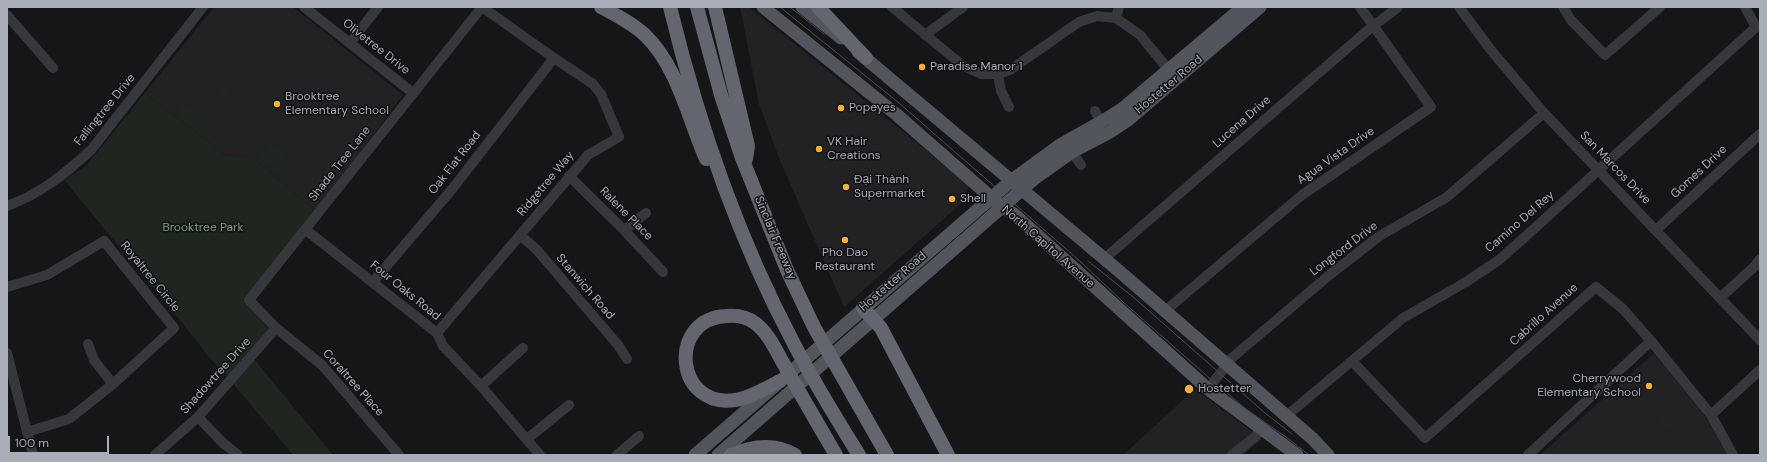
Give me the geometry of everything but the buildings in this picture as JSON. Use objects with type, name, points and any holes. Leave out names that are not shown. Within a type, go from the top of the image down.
[{"type":"highway","points":[[601,7],[636,28],[651,42],[663,58],[676,82],[705,157],[740,225]]},
{"type":"highway","points":[[670,7],[696,101],[716,162],[765,285],[819,390],[859,455]]},
{"type":"highway","name":"Sinclair Freeway","points":[[697,7],[721,95],[746,167],[787,270],[839,373],[888,455]]},
{"type":"highway","points":[[715,7],[748,146],[746,167]]},
{"type":"highway","points":[[818,7],[866,58]]},
{"type":"highway","points":[[863,308],[881,328],[948,455]]},
{"type":"highway","points":[[780,381],[742,398],[734,400],[715,398],[702,392],[692,382],[685,362],[687,345],[697,328],[712,318],[730,315],[748,319],[756,324],[768,338],[780,357],[836,455]]},
{"type":"highway","points":[[731,455],[747,449],[762,447],[777,448],[795,455]]},
{"type":"main road","name":"North Capitol Avenue","points":[[763,7],[897,115],[1002,207],[1014,214],[1208,389],[1297,455]]},
{"type":"main road","points":[[802,7],[866,58],[1166,311],[1313,439],[1328,455]]},
{"type":"main road","name":"Hostetter Road","points":[[718,455],[1034,180],[1072,152],[1110,132],[1128,120],[1243,7]]},
{"type":"main road","name":"Hostetter Road","points":[[694,455],[1012,180],[1098,117],[1122,109],[1173,75],[1260,7]]},
{"type":"street","name":"Fallingtree Drive","points":[[7,206],[45,189],[90,150],[203,7]]},
{"type":"street","name":"Olivetree Drive","points":[[304,7],[414,92]]},
{"type":"street","points":[[350,43],[378,7]]},
{"type":"street","name":"Ridgetree Way","points":[[437,333],[588,155],[619,137],[601,94],[593,84],[482,7]]},
{"type":"street","name":"Shade Tree Lane","points":[[249,300],[482,7]]},
{"type":"street","points":[[892,7],[962,65],[981,74],[998,74],[1010,70],[1079,22],[1097,16],[1116,18],[1140,36],[1173,75]]},
{"type":"street","points":[[925,35],[963,7]]},
{"type":"street","points":[[1116,18],[1118,7]]},
{"type":"street","name":"Agua Vista Drive","points":[[1166,311],[1302,195],[1431,107],[1360,7]]},
{"type":"street","name":"Lucena Drive","points":[[1104,259],[1373,25],[1398,7]]},
{"type":"street","name":"San Marcos Drive","points":[[1459,7],[1490,49],[1544,113],[1760,340]]},
{"type":"street","points":[[1563,7],[1571,20],[1605,55],[1660,7]]},
{"type":"street","name":"Camino Del Rey","points":[[1285,416],[1403,318],[1466,282],[1499,260],[1756,26],[1746,7]]},
{"type":"street","points":[[7,15],[53,68]]},
{"type":"street","name":"Oak Flat Road","points":[[373,282],[453,188],[554,58]]},
{"type":"street","points":[[998,74],[1000,91],[1009,107]]},
{"type":"street","name":"Longford Drive","points":[[1208,389],[1233,357],[1327,277],[1378,237],[1447,197],[1544,113]]},
{"type":"street","name":"Gomes Drive","points":[[1656,230],[1760,134]]},
{"type":"street","points":[[1072,152],[1081,165]]},
{"type":"street","name":"Ralene Place","points":[[569,176],[624,230],[663,272]]},
{"type":"street","points":[[624,230],[646,213]]},
{"type":"street","name":"Four Oaks Road","points":[[306,230],[437,333],[443,346],[481,386],[540,455]]},
{"type":"street","name":"Stanwich Road","points":[[520,235],[537,250],[618,345],[627,359]]},
{"type":"street","name":"Royaltree Circle","points":[[7,287],[47,275],[104,241],[174,328],[113,384],[68,419],[27,432]]},
{"type":"street","points":[[1720,298],[1755,266],[1760,259]]},
{"type":"street","name":"Cabrillo Avenue","points":[[1352,360],[1425,438],[1596,287],[1623,309],[1651,341],[1711,415],[1733,455]]},
{"type":"street","name":"Coraltree Place","points":[[249,300],[276,328],[322,365],[399,455]]},
{"type":"street","name":"Shadowtree Drive","points":[[155,455],[198,417],[276,328]]},
{"type":"street","points":[[1528,455],[1651,341]]},
{"type":"street","points":[[88,344],[94,360],[113,384]]},
{"type":"street","points":[[481,386],[523,348]]},
{"type":"street","points":[[7,353],[33,455]]},
{"type":"street","points":[[1711,415],[1760,370]]},
{"type":"street","points":[[527,439],[569,405]]},
{"type":"street","points":[[198,417],[222,442],[238,455]]},
{"type":"street","points":[[1232,455],[1255,437],[1261,429]]},
{"type":"street","points":[[617,455],[639,436]]},
{"type":"shaded area","name":"Brooktree Elementary School","points":[[214,7],[293,7],[403,95],[316,211],[252,158],[225,155],[145,93]]},
{"type":"shaded area","points":[[740,7],[749,7],[969,185],[963,202],[844,307],[781,163],[759,104]]},
{"type":"shaded area","name":"Cherrywood Elementary School","points":[[1654,353],[1707,419],[1727,455],[1540,455]]},
{"type":"shaded area","points":[[1195,389],[1262,439],[1243,455],[1123,455]]},
{"type":"green space","points":[[220,86],[230,94],[226,99],[216,91]]},
{"type":"green space","name":"Brooktree Park","points":[[145,93],[225,155],[252,158],[316,211],[243,300],[270,330],[249,353],[333,455],[293,455],[208,356],[64,180],[86,166]]},
{"type":"green space","points":[[183,103],[219,131],[211,141],[175,113]]},
{"type":"green space","points":[[271,142],[289,155],[276,172],[258,159]]},
{"type":"green space","points":[[1657,407],[1661,407],[1661,411],[1667,417],[1671,417],[1671,427],[1662,427],[1656,418]]},
{"type":"tram line","points":[[780,7],[899,103],[1081,262],[1123,302],[1214,382],[1246,409],[1309,455]]},
{"type":"tram line","points":[[790,7],[824,34]]},
{"type":"tram line","points":[[1088,261],[1132,296],[1265,413],[1292,434]]},
{"type":"place","name":"Paradise Manor 1","points":[[922,67]]},
{"type":"place","name":"Brooktree Elementary School","points":[[277,104]]},
{"type":"place","name":"Popeyes","points":[[841,108]]},
{"type":"place","name":"VK Hair Creations","points":[[819,149]]},
{"type":"place","name":"Đại Thành Supermarket","points":[[846,187]]},
{"type":"place","name":"Shell","points":[[952,199]]},
{"type":"place","name":"Pho Dao Restaurant","points":[[845,240]]},
{"type":"place","name":"Cherrywood Elementary School","points":[[1649,386]]},
{"type":"place","name":"Hostetter","points":[[1189,389]]}]
